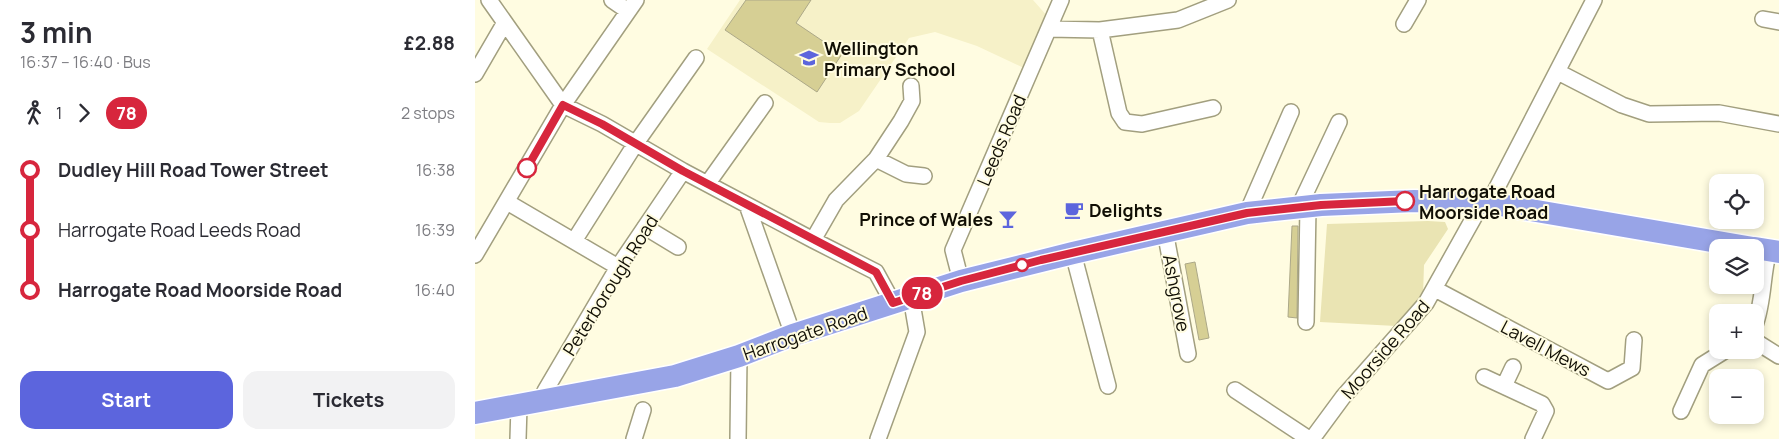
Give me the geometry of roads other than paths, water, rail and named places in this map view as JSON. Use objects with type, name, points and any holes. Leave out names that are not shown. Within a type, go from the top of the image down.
[{"type":"highway","name":"Harrogate Road","points":[[475,412],[519,406],[675,376],[739,356],[793,335],[961,281],[1247,213],[1303,207],[1414,201],[1486,203],[1709,240]]},
{"type":"street","points":[[489,0],[504,24],[563,105],[636,143],[683,171],[876,272],[902,300],[917,332],[879,439]]},
{"type":"street","points":[[475,255],[563,105],[632,5],[612,0]]},
{"type":"street","name":"Leeds Road","points":[[961,281],[953,250],[1061,0]]},
{"type":"street","points":[[1049,29],[1100,30],[1178,20],[1228,0]]},
{"type":"street","points":[[1404,24],[1418,0]]},
{"type":"street","name":"Moorside Road","points":[[1311,439],[1343,397],[1426,303],[1435,289],[1447,262],[1486,203],[1558,72],[1587,2]]},
{"type":"street","points":[[1763,19],[1779,22]]},
{"type":"street","points":[[475,74],[504,24]]},
{"type":"street","points":[[1100,30],[1119,113],[1125,122],[1142,124],[1213,108]]},
{"type":"street","points":[[574,241],[636,143],[696,58]]},
{"type":"street","points":[[1558,72],[1622,105],[1649,114],[1719,113],[1779,124]]},
{"type":"street","points":[[813,240],[836,200],[877,159],[912,101],[911,86]]},
{"type":"street","points":[[708,183],[765,103]]},
{"type":"street","points":[[1247,213],[1291,112]]},
{"type":"street","points":[[1306,322],[1303,207],[1339,122]]},
{"type":"street","points":[[877,159],[906,174],[924,176]]},
{"type":"street","name":"Peterborough Road","points":[[546,401],[545,391],[618,267],[683,171]]},
{"type":"street","points":[[507,202],[618,267]]},
{"type":"street","points":[[747,205],[793,335]]},
{"type":"street","points":[[645,227],[678,247]]},
{"type":"street","name":"Ashgrove","points":[[1165,231],[1188,354]]},
{"type":"street","points":[[1764,249],[1764,274]]},
{"type":"street","points":[[1073,253],[1108,386]]},
{"type":"street","name":"Lavell Mews","points":[[1435,289],[1607,381],[1632,368],[1634,340]]},
{"type":"street","points":[[1764,347],[1779,356]]},
{"type":"street","points":[[738,439],[739,356]]},
{"type":"street","points":[[1681,411],[1703,366],[1713,359]]},
{"type":"street","points":[[1504,386],[1513,367]]},
{"type":"street","points":[[1484,377],[1542,404],[1546,411],[1533,439]]},
{"type":"street","points":[[1235,390],[1311,439]]},
{"type":"street","points":[[518,439],[519,406]]},
{"type":"street","points":[[635,439],[643,410]]},
{"type":"place","name":"Wellington Primary School","points":[[809,58]]},
{"type":"place","name":"Harrogate Road Moorside Road","points":[[1405,201]]},
{"type":"place","name":"Delights","points":[[1074,210]]},
{"type":"place","name":"Prince of Wales","points":[[1008,219]]}]
